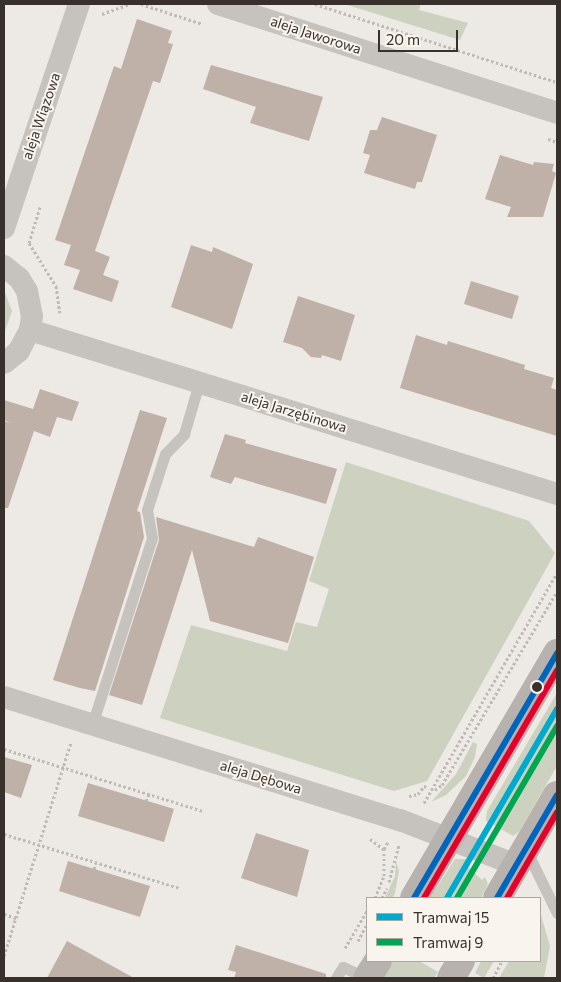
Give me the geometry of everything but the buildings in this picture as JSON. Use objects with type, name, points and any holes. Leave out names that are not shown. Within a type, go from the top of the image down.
[{"type":"main road","points":[[415,897],[557,653]]},
{"type":"main road","points":[[498,897],[557,795]]},
{"type":"main road","points":[[367,978],[377,962]]},
{"type":"main road","points":[[451,978],[460,962]]},
{"type":"street","name":"aleja Jaworowa","points":[[218,4],[557,113]]},
{"type":"street","name":"aleja Wiązowa","points":[[4,228],[88,8]]},
{"type":"street","points":[[4,266],[19,278],[27,290],[32,306],[30,330],[20,351],[4,363]]},
{"type":"street","name":"aleja Jarzębinowa","points":[[30,330],[557,494]]},
{"type":"street","name":"aleja Dębowa","points":[[4,697],[449,838],[521,857]]},
{"type":"lane","points":[[92,724],[152,538],[147,510],[166,454],[184,434],[199,383]]},
{"type":"lane","points":[[521,857],[557,913]]},
{"type":"lane","points":[[336,978],[343,967],[367,978]]},
{"type":"path","points":[[88,8],[102,14],[130,4]]},
{"type":"path","points":[[315,4],[557,82]]},
{"type":"path","points":[[29,244],[56,286],[60,315],[69,317]]},
{"type":"path","points":[[423,804],[557,574]]},
{"type":"path","points":[[435,790],[442,785],[557,591]]},
{"type":"path","points":[[4,956],[72,739]]},
{"type":"path","points":[[4,749],[203,811]]},
{"type":"path","points":[[414,799],[424,786],[429,788]]},
{"type":"path","points":[[146,801],[148,794]]},
{"type":"path","points":[[4,834],[180,888]]},
{"type":"path","points":[[375,897],[384,876],[384,849],[388,842]]},
{"type":"path","points":[[382,897],[392,876],[395,853]]},
{"type":"path","points":[[94,869],[96,863]]},
{"type":"path","points":[[4,914],[16,918]]},
{"type":"path","points":[[343,967],[341,955],[365,918]]},
{"type":"path","points":[[493,978],[501,962]]},
{"type":"green space","points":[[344,4],[421,4],[419,10],[468,23],[460,40]]},
{"type":"green space","points":[[4,290],[12,311],[4,334]]},
{"type":"green space","points":[[346,462],[529,521],[555,553],[427,781],[394,791],[160,718],[191,625],[287,651],[296,622],[317,627],[329,589],[309,581]]},
{"type":"green space","points":[[557,693],[557,766],[519,832],[513,836],[486,821],[487,811]]},
{"type":"green space","points":[[473,742],[477,744],[475,757],[466,776],[446,795],[431,802],[456,774]]},
{"type":"green space","points":[[455,859],[466,859],[468,867],[482,880],[485,877],[488,884],[482,897],[431,897]]},
{"type":"green space","points":[[396,861],[399,871],[395,893],[393,897],[385,897],[395,876]]},
{"type":"green space","points":[[541,915],[550,946],[544,978],[499,978],[508,962],[541,962]]},
{"type":"green space","points":[[392,962],[421,962],[438,972],[434,978],[383,978]]},
{"type":"green space","points":[[480,962],[493,962],[484,978],[475,973]]},
{"type":"tram line","name":"15","points":[[448,897],[557,709]]},
{"type":"tram line","name":"9","points":[[458,897],[557,726]]},
{"type":"transit line","points":[[415,897],[557,653]]},
{"type":"transit line","points":[[425,897],[557,670]]},
{"type":"transit line","points":[[498,897],[557,795]]},
{"type":"transit line","points":[[508,897],[557,812]]}]
